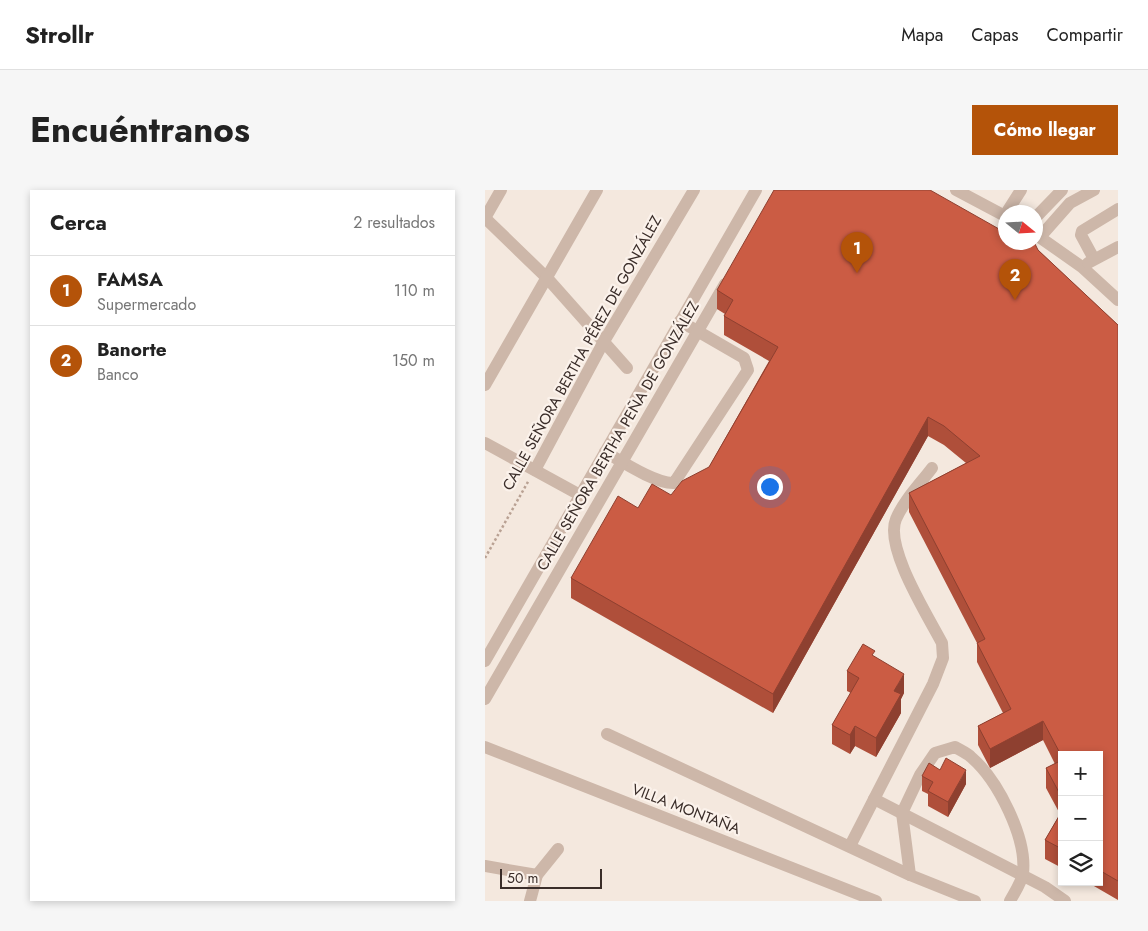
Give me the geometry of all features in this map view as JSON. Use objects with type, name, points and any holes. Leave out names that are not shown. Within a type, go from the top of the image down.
[{"type":"street","points":[[501,190],[485,218],[548,279],[627,368]]},
{"type":"street","points":[[485,385],[548,279],[597,190]]},
{"type":"street","name":"CALLE SEÑORA BERTHA PÉREZ DE GONZÁLEZ","points":[[535,470],[603,343],[694,190]]},
{"type":"street","name":"CALLE SEÑORA BERTHA PEÑA DE GONZÁLEZ","points":[[485,661],[756,190]]},
{"type":"street","points":[[956,190],[998,211]]},
{"type":"street","points":[[1043,210],[1062,190]]},
{"type":"street","points":[[1043,231],[1070,203],[1094,190]]},
{"type":"street","points":[[1011,205],[1018,191]]},
{"type":"street","points":[[1094,259],[1081,235],[1082,231],[1118,210]]},
{"type":"street","points":[[1043,240],[1082,267],[1118,300]]},
{"type":"street","points":[[1082,267],[1118,247]]},
{"type":"street","name":"CALLE SEÑORA BERTHA PEÑA DE GONZÁLEZ","points":[[485,699],[731,273]]},
{"type":"street","points":[[605,452],[622,462],[667,482],[677,481],[748,370],[744,358],[680,321]]},
{"type":"street","points":[[485,443],[580,495]]},
{"type":"street","points":[[850,846],[933,684],[943,658],[942,643],[898,557],[895,539],[895,520],[932,468]]},
{"type":"street","points":[[518,604],[534,614]]},
{"type":"street","points":[[607,734],[910,875],[975,901]]},
{"type":"street","name":"VILLA MONTAÑA","points":[[485,747],[876,901]]},
{"type":"street","points":[[910,875],[902,813],[921,775],[935,753],[955,747],[971,756],[985,773],[1019,834],[1023,853],[1023,876],[1009,901]]},
{"type":"street","points":[[873,799],[1023,876],[1065,901]]},
{"type":"street","points":[[530,901],[537,874],[558,850]]},
{"type":"street","points":[[485,866],[537,874]]},
{"type":"path","name":"CALLE SEÑORA BERTHA PÉREZ DE GONZÁLEZ","points":[[485,558],[535,470]]},
{"type":"building","points":[[774,190],[930,190],[998,228],[998,250],[1038,250],[1118,325],[1118,881],[1103,872],[1103,751],[1059,751],[1043,721],[990,749],[978,726],[1011,709],[977,643],[985,639],[909,493],[980,456],[944,426],[928,417],[773,694],[571,578],[618,496],[638,508],[652,484],[671,495],[682,481],[709,467],[778,347],[724,316],[733,300],[717,290]]},
{"type":"building","points":[[863,644],[875,651],[872,655],[904,674],[894,691],[901,694],[876,738],[855,726],[850,735],[832,725],[859,678],[847,671]]},
{"type":"building","points":[[946,758],[966,770],[948,802],[928,791],[933,782],[922,776],[929,763],[940,770]]},
{"type":"building","points":[[1058,762],[1058,790],[1046,768]]},
{"type":"building","points":[[1058,818],[1058,847],[1045,840]]},
{"type":"place","name":"FAMSA","points":[[857,273]]},
{"type":"place","name":"Banorte","points":[[1015,300]]}]
